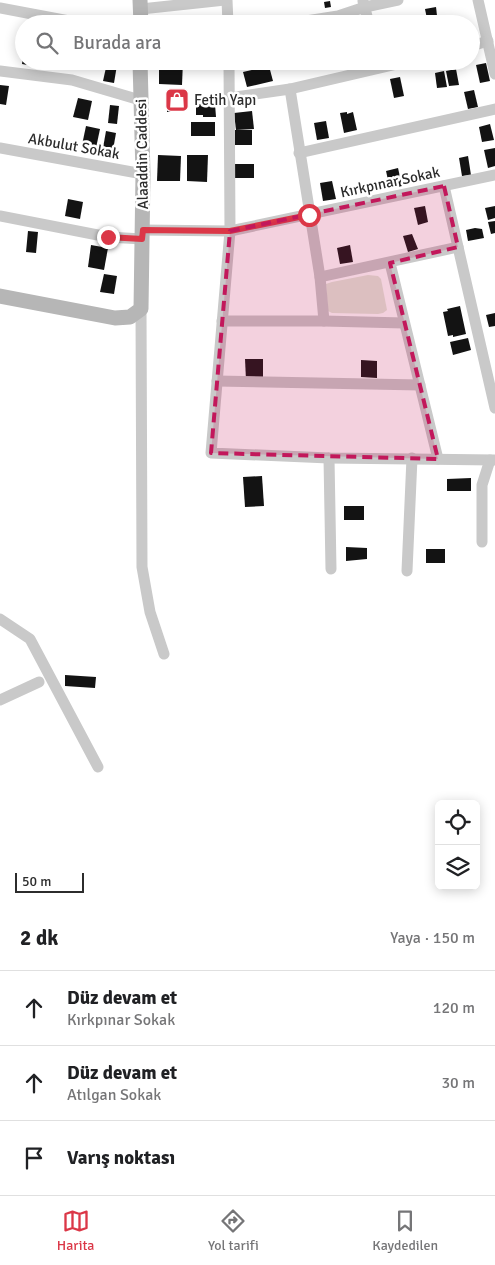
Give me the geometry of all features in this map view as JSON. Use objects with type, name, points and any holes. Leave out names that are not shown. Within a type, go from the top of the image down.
[{"type":"street","points":[[141,11],[226,0],[227,15]]},
{"type":"street","points":[[340,15],[364,4],[398,0]]},
{"type":"street","points":[[478,0],[495,74]]},
{"type":"street","points":[[0,8],[37,15]]},
{"type":"street","points":[[480,43],[488,41]]},
{"type":"street","name":"Alaaddin Caddesi","points":[[140,70],[143,174],[141,309]]},
{"type":"street","points":[[228,70],[230,231],[211,454],[492,460],[482,484],[482,542]]},
{"type":"street","points":[[229,98],[290,89],[360,70]]},
{"type":"street","points":[[0,71],[72,80],[140,100]]},
{"type":"street","points":[[290,89],[320,277],[324,321]]},
{"type":"street","points":[[299,153],[495,109]]},
{"type":"street","name":"Akbulut Sokak","points":[[0,148],[143,174]]},
{"type":"street","name":"Kırkpınar Sokak","points":[[0,216],[108,237],[230,231],[495,176]]},
{"type":"street","points":[[444,186],[495,408]]},
{"type":"street","points":[[320,277],[458,247]]},
{"type":"street","points":[[390,263],[438,459]]},
{"type":"street","points":[[0,296],[115,318],[130,317],[141,309]]},
{"type":"street","points":[[141,309],[142,567],[150,612],[164,654]]},
{"type":"street","points":[[222,321],[404,323]]},
{"type":"street","points":[[217,381],[420,385]]},
{"type":"street","points":[[329,458],[331,570]]},
{"type":"street","points":[[407,571],[412,458]]},
{"type":"street","points":[[0,619],[30,640],[98,767]]},
{"type":"street","points":[[0,700],[38,682]]},
{"type":"highlighted area","points":[[444,186],[458,247],[390,263],[438,459],[211,453],[230,231]]},
{"type":"green space","points":[[368,275],[378,276],[381,279],[387,310],[378,314],[332,313],[328,311],[326,284]]},
{"type":"building","points":[[330,1],[331,7],[325,8],[324,2]]},
{"type":"building","points":[[436,7],[437,15],[426,15],[425,9]]},
{"type":"building","points":[[486,63],[490,81],[480,83],[477,70],[480,70],[480,64]]},
{"type":"building","points":[[105,70],[116,70],[114,83],[103,81]]},
{"type":"building","points":[[159,70],[183,70],[182,85],[159,84]]},
{"type":"building","points":[[270,70],[273,81],[247,87],[243,72]]},
{"type":"building","points":[[456,70],[459,85],[449,86],[446,71]]},
{"type":"building","points":[[444,71],[447,87],[437,88],[435,73]]},
{"type":"building","points":[[400,77],[404,96],[394,98],[390,79]]},
{"type":"building","points":[[0,85],[9,86],[6,105],[0,104]]},
{"type":"building","points":[[474,90],[478,107],[468,109],[464,92]]},
{"type":"building","points":[[78,98],[92,101],[88,120],[73,117]]},
{"type":"building","points":[[167,100],[186,100],[185,111],[167,112]]},
{"type":"building","points":[[196,104],[215,104],[216,117],[196,115]]},
{"type":"building","points":[[110,105],[119,106],[117,124],[108,123]]},
{"type":"building","points":[[252,111],[254,129],[236,130],[234,113]]},
{"type":"building","points":[[347,112],[347,114],[353,112],[357,130],[344,133],[340,113]]},
{"type":"building","points":[[326,121],[329,138],[317,140],[314,123]]},
{"type":"building","points":[[191,122],[215,122],[215,136],[191,136]]},
{"type":"building","points":[[490,124],[494,140],[482,142],[479,127]]},
{"type":"building","points":[[86,126],[100,129],[96,148],[82,145]]},
{"type":"building","points":[[235,130],[252,130],[252,145],[235,145]]},
{"type":"building","points":[[106,131],[116,133],[113,150],[103,148]]},
{"type":"building","points":[[495,148],[495,166],[488,168],[484,150]]},
{"type":"building","points":[[158,155],[181,156],[180,181],[157,181]]},
{"type":"building","points":[[187,155],[208,155],[207,182],[187,181]]},
{"type":"building","points":[[468,156],[471,175],[462,176],[459,158]]},
{"type":"building","points":[[234,164],[254,164],[254,178],[234,178]]},
{"type":"building","points":[[398,168],[402,186],[390,189],[386,171]]},
{"type":"building","points":[[332,181],[336,199],[323,201],[320,183]]},
{"type":"building","points":[[68,199],[83,202],[80,219],[65,216]]},
{"type":"building","points":[[425,206],[428,222],[418,225],[414,208]]},
{"type":"building","points":[[495,206],[495,218],[488,220],[485,208]]},
{"type":"building","points":[[495,221],[495,233],[491,234],[488,222]]},
{"type":"building","points":[[482,229],[484,238],[468,241],[466,230]]},
{"type":"building","points":[[28,231],[38,232],[36,253],[26,252]]},
{"type":"building","points":[[412,234],[418,249],[408,252],[403,236]]},
{"type":"building","points":[[91,245],[108,248],[104,270],[88,267]]},
{"type":"building","points":[[350,245],[353,262],[340,264],[337,248]]},
{"type":"building","points":[[104,274],[117,276],[114,294],[100,292]]},
{"type":"building","points":[[460,306],[466,334],[453,337],[453,335],[448,336],[443,312]]},
{"type":"building","points":[[495,313],[495,326],[489,327],[486,315]]},
{"type":"building","points":[[468,338],[471,350],[453,355],[450,342]]},
{"type":"building","points":[[245,359],[263,359],[263,380],[246,380]]},
{"type":"building","points":[[361,360],[377,361],[377,378],[361,377]]},
{"type":"building","points":[[262,476],[264,506],[245,507],[243,477]]},
{"type":"building","points":[[471,478],[471,491],[447,491],[447,479]]},
{"type":"building","points":[[344,506],[364,506],[364,520],[344,520]]},
{"type":"building","points":[[346,547],[367,548],[367,559],[346,561]]},
{"type":"building","points":[[426,549],[445,549],[445,563],[426,563]]},
{"type":"building","points":[[65,675],[96,677],[95,688],[65,686]]},
{"type":"place","name":"Fetih Yapı","points":[[177,100]]},
{"type":"route","points":[[108,237],[142,239],[143,230],[230,231],[309,215]]}]
